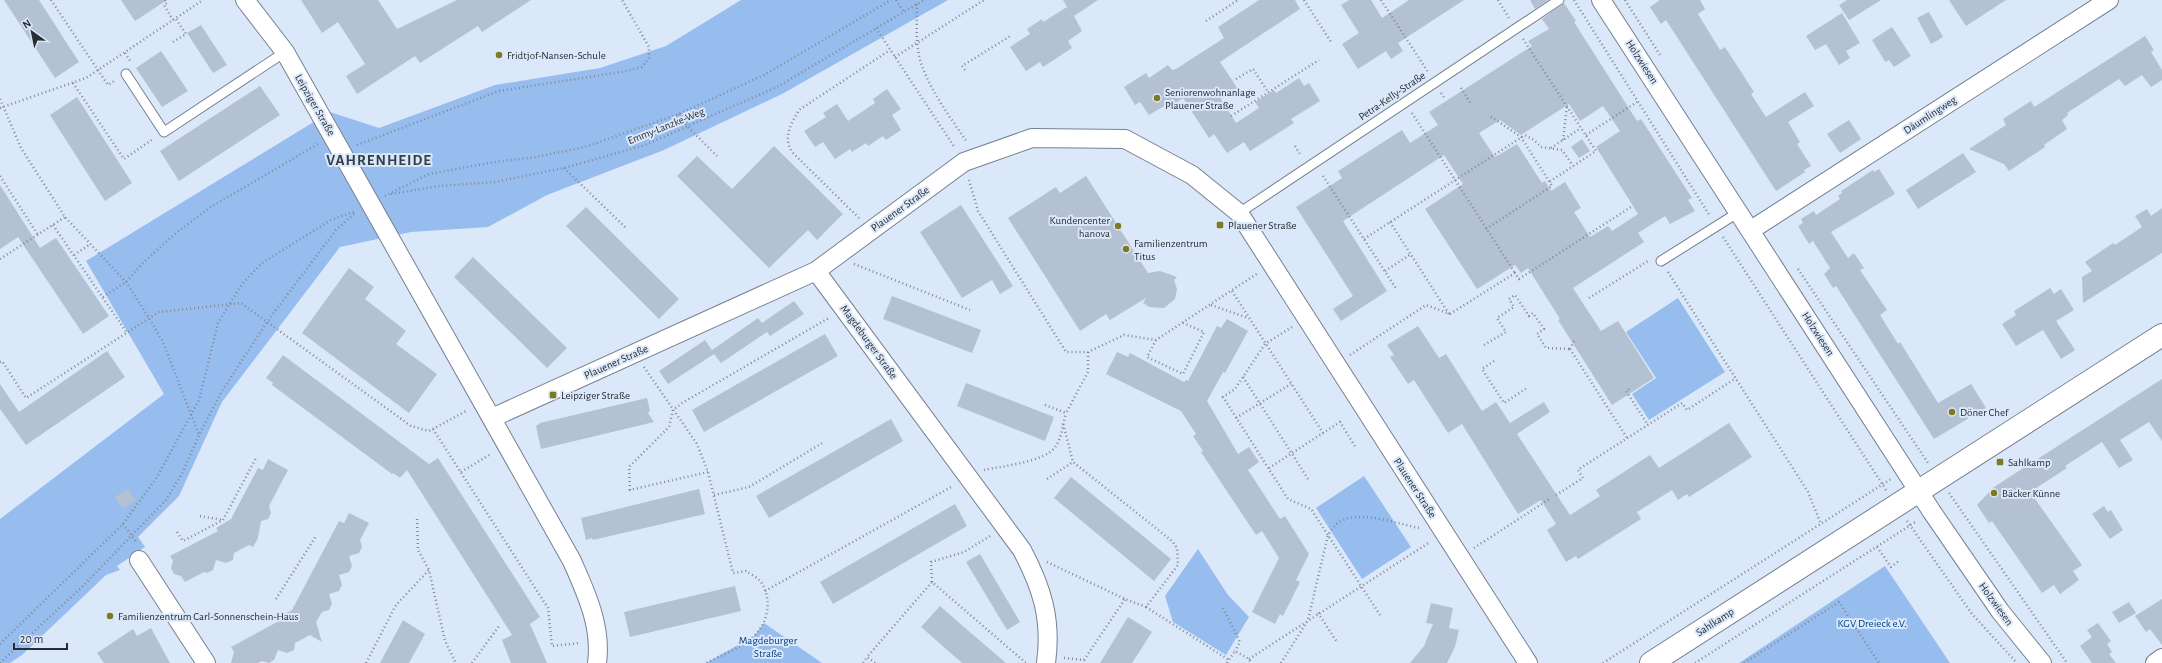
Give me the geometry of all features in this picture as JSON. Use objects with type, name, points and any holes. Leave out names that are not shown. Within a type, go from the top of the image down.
[{"type":"street","name":"Leipziger Straße","points":[[245,0],[285,52],[572,560],[591,605],[597,629],[597,663]]},
{"type":"street","name":"Däumlingweg","points":[[1751,230],[2109,0]]},
{"type":"street","name":"Holzwiesen","points":[[1606,2],[1918,492],[2000,611],[2042,663]]},
{"type":"street","name":"Plauener Straße","points":[[492,418],[816,271],[971,159],[1032,138],[1124,139],[1192,175],[1239,213],[1528,663]]},
{"type":"street","name":"Magdeburger Straße","points":[[816,271],[1022,550],[1036,576],[1046,607],[1049,639],[1047,659]]},
{"type":"street","name":"Sahlkamp","points":[[1651,663],[2162,335]]},
{"type":"street","points":[[139,560],[206,663]]},
{"type":"street","points":[[2155,663],[2162,658]]},
{"type":"lane","name":"Petra-Kelly-Straße","points":[[1239,213],[1559,0]]},
{"type":"lane","points":[[126,74],[164,132],[285,52]]},
{"type":"lane","points":[[1661,261],[1739,212]]},
{"type":"path","points":[[52,0],[108,85],[126,74]]},
{"type":"path","points":[[165,0],[167,3],[164,6],[186,34],[173,42]]},
{"type":"path","points":[[2,107],[86,78],[203,0]]},
{"type":"path","points":[[103,297],[126,282],[143,263],[176,233],[211,207],[337,144],[499,91],[627,71],[642,67],[649,58],[649,47],[622,0]]},
{"type":"path","points":[[717,156],[688,127],[679,114],[764,74],[891,0]]},
{"type":"path","points":[[896,0],[904,12]]},
{"type":"path","name":"Emmy-Lanzke-Weg","points":[[679,114],[585,147],[536,157],[496,162],[429,174],[388,194],[439,186],[495,182],[564,168],[645,145],[777,87],[924,0]]},
{"type":"path","points":[[895,57],[984,0]]},
{"type":"path","points":[[1206,21],[1238,0]]},
{"type":"path","points":[[1304,0],[1331,42]]},
{"type":"path","points":[[1381,0],[1445,98]]},
{"type":"path","points":[[1498,0],[1596,151],[1549,182]]},
{"type":"path","points":[[1574,0],[1637,102],[1882,485],[1603,663]]},
{"type":"path","points":[[917,4],[918,42],[921,62],[937,98],[971,159],[978,211],[1066,352],[1088,352],[1124,335],[1156,340]]},
{"type":"path","points":[[876,28],[895,57],[971,159]]},
{"type":"path","points":[[965,70],[962,66],[1012,35]]},
{"type":"path","points":[[871,230],[793,153],[787,142],[790,124],[799,110],[890,50]]},
{"type":"path","points":[[1231,116],[1319,60]]},
{"type":"path","points":[[1236,79],[1253,69],[1268,92]]},
{"type":"path","points":[[73,83],[124,158],[164,132]]},
{"type":"path","points":[[1461,88],[1471,104]]},
{"type":"path","points":[[0,99],[2,107],[21,148],[65,217],[89,245],[126,282],[149,318],[163,342],[199,435]]},
{"type":"path","points":[[1405,102],[1519,279],[1631,207]]},
{"type":"path","points":[[1586,135],[1637,102]]},
{"type":"path","points":[[1563,140],[1567,106]]},
{"type":"path","points":[[1486,229],[1552,186],[1521,137],[1490,116]]},
{"type":"path","points":[[1550,149],[1581,128]]},
{"type":"path","points":[[1364,239],[1525,135],[1530,136],[1541,147],[1562,150],[1573,166]]},
{"type":"path","points":[[564,168],[626,228]]},
{"type":"path","points":[[0,176],[38,235]]},
{"type":"path","points":[[1323,176],[1397,290]]},
{"type":"path","points":[[0,644],[123,524],[157,477],[191,417],[201,392],[218,323],[242,284],[262,263],[331,220],[357,211],[336,230],[267,322],[222,391],[199,435],[182,474],[166,500],[83,586],[0,663]]},
{"type":"path","points":[[0,259],[65,217]]},
{"type":"path","points":[[1390,222],[1450,314]]},
{"type":"path","points":[[53,225],[127,333]]},
{"type":"path","points":[[74,255],[89,245]]},
{"type":"path","points":[[1385,271],[1411,254]]},
{"type":"path","points":[[835,257],[970,310]]},
{"type":"path","points":[[1589,298],[1651,259]]},
{"type":"path","points":[[1661,261],[1808,492],[1821,524]]},
{"type":"path","points":[[1183,322],[1204,332],[1183,374],[1147,357],[1156,340],[1183,322],[1232,291],[1272,264]]},
{"type":"path","points":[[1450,314],[1515,273]]},
{"type":"path","points":[[1232,291],[1323,433]]},
{"type":"path","points":[[1484,345],[1506,332],[1497,318],[1514,307],[1509,299],[1516,295],[1529,316],[1533,313],[1544,329],[1537,334],[1546,348],[1570,349]]},
{"type":"path","points":[[0,362],[2,360],[26,398],[159,312],[241,303],[411,426],[428,431],[483,402]]},
{"type":"path","points":[[1211,304],[1249,318]]},
{"type":"path","points":[[1336,364],[1426,305],[1450,314]]},
{"type":"path","points":[[708,472],[630,490],[629,467],[669,427],[673,410],[682,403],[845,309]]},
{"type":"path","points":[[1306,318],[1266,344],[1236,389],[1223,397],[1288,498],[1311,509],[1380,615]]},
{"type":"path","points":[[1570,349],[1574,341]]},
{"type":"path","points":[[1570,349],[1627,438]]},
{"type":"path","points":[[764,591],[969,477],[984,470],[1043,457],[1053,451],[1057,445],[1066,413],[1088,372],[1088,352]]},
{"type":"path","points":[[635,354],[697,444],[708,472],[733,573],[746,571],[760,581],[767,596],[767,612],[764,623],[754,636],[706,663]]},
{"type":"path","points":[[1494,361],[1482,369],[1504,403],[1528,388]]},
{"type":"path","points":[[1243,377],[1308,479]]},
{"type":"path","points":[[1556,495],[1583,478],[1578,470],[1627,438],[1682,403],[1686,410],[1736,378]]},
{"type":"path","points":[[1236,418],[1291,384]]},
{"type":"path","points":[[1629,389],[1626,391],[1648,425]]},
{"type":"path","points":[[1045,405],[1066,413]]},
{"type":"path","points":[[1269,468],[1340,422],[1356,448]]},
{"type":"path","points":[[1063,423],[1073,462],[1172,541],[1177,548],[1178,565],[1146,607]]},
{"type":"path","points":[[433,429],[548,608],[552,646],[597,641]]},
{"type":"path","points":[[714,495],[749,487],[824,442]]},
{"type":"path","points":[[461,472],[507,444]]},
{"type":"path","points":[[178,532],[183,541],[223,520],[256,458]]},
{"type":"path","points":[[1047,479],[1073,462]]},
{"type":"path","points":[[1460,556],[1551,498]]},
{"type":"path","points":[[1953,499],[2067,663]]},
{"type":"path","points":[[200,516],[223,520]]},
{"type":"path","points":[[1281,663],[1308,620],[1328,535],[1334,526],[1342,520],[1354,517],[1365,517],[1444,533]]},
{"type":"path","points":[[418,519],[418,550],[429,570],[446,642],[456,663]]},
{"type":"path","points":[[863,663],[932,582],[931,562],[964,552],[1005,526]]},
{"type":"path","points":[[1695,663],[1910,526],[1972,614],[2017,663]]},
{"type":"path","points":[[1249,658],[1444,533]]},
{"type":"path","points":[[276,599],[316,536]]},
{"type":"path","points":[[1877,547],[1891,567],[1899,561]]},
{"type":"path","points":[[1022,550],[1125,599],[1146,607],[1228,661],[1240,642],[1223,608]]},
{"type":"path","points":[[366,663],[396,605],[429,570]]},
{"type":"path","points":[[932,582],[1026,663]]},
{"type":"path","points":[[1047,659],[1084,660],[1125,599]]},
{"type":"path","points":[[1744,663],[1840,602],[1879,663]]},
{"type":"path","points":[[1318,613],[1337,642]]},
{"type":"path","points":[[472,663],[499,626]]},
{"type":"path","points":[[1235,650],[1249,658],[1251,663]]},
{"type":"path","points":[[867,657],[874,663]]},
{"type":"green space","points":[[741,0],[948,0],[782,94],[664,150],[547,195],[488,227],[411,232],[340,247],[222,402],[179,496],[138,537],[145,547],[117,566],[120,570],[106,575],[22,655],[10,663],[0,663],[0,519],[164,394],[86,261],[330,112],[379,128],[495,85],[600,68],[666,46]]},
{"type":"green space","points":[[1678,298],[1725,372],[1649,420],[1632,394],[1656,378],[1626,332]]},
{"type":"green space","points":[[1364,476],[1411,547],[1362,579],[1316,508]]},
{"type":"green space","points":[[1198,549],[1228,595],[1249,617],[1226,655],[1173,622],[1165,596]]},
{"type":"green space","name":"KGV Dreieck e.V.","points":[[1885,566],[1950,663],[1739,663]]},
{"type":"green space","name":"Magdeburger Straße","points":[[764,623],[822,663],[706,663],[754,636]]},
{"type":"building","points":[[4,0],[39,0],[79,62],[55,78]]},
{"type":"building","points":[[121,0],[167,0],[135,21]]},
{"type":"building","points":[[301,0],[378,0],[397,29],[457,0],[531,0],[482,32],[478,26],[420,63],[415,56],[357,94],[346,76],[365,64],[338,22],[322,33]]},
{"type":"building","points":[[1063,0],[1098,0],[1074,16],[1082,31],[1068,41],[1072,48],[1043,67],[1040,62],[1026,71],[1010,47],[1030,34],[1027,29],[1042,19],[1043,22],[1067,7]]},
{"type":"building","points":[[1259,0],[1295,0],[1300,9],[1220,62],[1238,89],[1221,99],[1236,123],[1259,108],[1255,102],[1274,90],[1276,93],[1299,78],[1304,86],[1309,83],[1320,101],[1291,119],[1294,123],[1250,151],[1244,142],[1227,153],[1214,134],[1209,138],[1183,98],[1168,108],[1166,105],[1149,115],[1140,102],[1135,105],[1124,87],[1146,73],[1149,78],[1168,65],[1172,70],[1176,69],[1224,38],[1218,27]]},
{"type":"building","points":[[1349,0],[1371,0],[1382,18],[1409,0],[1464,0],[1398,43],[1403,51],[1391,59],[1386,51],[1358,69],[1342,44],[1359,33],[1341,5]]},
{"type":"building","points":[[1530,0],[1548,0],[1535,9]]},
{"type":"building","points":[[1660,0],[1700,0],[1705,9],[1698,14],[1720,50],[1725,47],[1754,92],[1751,94],[1766,117],[1805,92],[1814,106],[1788,122],[1800,142],[1797,144],[1811,166],[1804,170],[1805,172],[1776,191],[1666,20],[1661,24],[1650,7]]},
{"type":"building","points":[[1847,0],[1881,0],[1849,20],[1839,5]]},
{"type":"building","points":[[1949,0],[2006,0],[1966,26]]},
{"type":"building","points":[[1564,3],[1576,21],[1574,22],[1637,121],[1641,119],[1692,198],[1688,200],[1695,211],[1670,224],[1665,216],[1638,233],[1644,242],[1573,288],[1601,331],[1618,321],[1654,378],[1612,405],[1558,320],[1560,319],[1528,268],[1521,273],[1515,265],[1477,289],[1425,209],[1463,184],[1444,155],[1343,221],[1387,291],[1341,321],[1333,309],[1353,296],[1296,207],[1342,178],[1338,171],[1402,130],[1410,143],[1438,125],[1429,112],[1532,46],[1528,41],[1549,29],[1542,19]],"holes":[[[1569,104],[1580,121],[1603,106],[1620,131],[1596,147],[1638,214],[1612,231],[1608,226],[1590,237],[1574,212],[1581,208],[1565,182],[1551,191],[1545,181],[1542,183],[1517,144],[1495,157],[1479,133],[1500,120],[1521,135]]]},
{"type":"building","points":[[1929,12],[1943,37],[1931,44],[1917,18]]},
{"type":"building","points":[[1842,13],[1860,43],[1846,51],[1850,58],[1839,65],[1826,44],[1815,50],[1806,36]]},
{"type":"building","points":[[201,25],[227,65],[213,73],[187,33]]},
{"type":"building","points":[[1892,27],[1911,56],[1894,67],[1889,60],[1886,62],[1884,60],[1872,40]]},
{"type":"building","points":[[2145,36],[2154,50],[2151,52],[2162,70],[2162,80],[2151,87],[2142,75],[2125,86],[2119,79],[2067,113],[2068,115],[2062,120],[2067,129],[2044,145],[2045,147],[2009,171],[2004,164],[1969,149],[2006,125],[2003,119],[2031,101],[2034,107]]},
{"type":"building","points":[[161,51],[188,91],[162,107],[136,68]]},
{"type":"building","points":[[260,86],[280,115],[179,181],[160,151]]},
{"type":"building","points":[[887,89],[901,109],[892,115],[901,130],[886,140],[883,136],[868,146],[866,143],[852,152],[850,149],[835,159],[823,142],[815,147],[804,131],[826,117],[823,113],[837,104],[848,121],[875,103],[873,99]]},
{"type":"building","points":[[77,97],[132,183],[105,201],[50,115]]},
{"type":"building","points":[[1849,120],[1861,139],[1840,153],[1827,134]]},
{"type":"building","points":[[1582,139],[1590,151],[1579,158],[1571,147]]},
{"type":"building","points":[[774,146],[843,214],[817,240],[808,230],[769,268],[677,176],[697,156],[732,189]]},
{"type":"building","points":[[1963,153],[1976,172],[1918,209],[1906,190]]},
{"type":"building","points":[[1879,169],[1895,194],[1831,232],[1848,258],[1854,253],[1864,268],[1860,270],[1887,310],[1880,315],[1898,344],[1900,342],[1938,403],[1971,384],[1986,408],[1934,439],[1836,286],[1833,288],[1824,274],[1830,268],[1813,241],[1809,244],[1798,226],[1803,223],[1801,219],[1814,211],[1816,215],[1840,199],[1838,196],[1842,193],[1841,191],[1873,170],[1874,172]]},
{"type":"building","points":[[1086,176],[1148,273],[1160,271],[1177,277],[1174,280],[1177,289],[1175,299],[1164,308],[1149,307],[1143,303],[1146,298],[1110,320],[1106,314],[1080,331],[1008,218],[1056,187],[1060,193]]},
{"type":"building","points":[[0,185],[40,248],[56,238],[109,316],[83,334],[18,237],[0,249]]},
{"type":"building","points":[[961,205],[1013,286],[1000,294],[992,280],[962,298],[920,232]]},
{"type":"building","points":[[586,207],[679,299],[659,319],[566,226]]},
{"type":"building","points":[[2162,208],[2162,253],[2083,303],[2082,277],[2092,271],[2085,262],[2113,243],[2115,245],[2142,227],[2135,216],[2147,209],[2151,216]]},
{"type":"building","points":[[473,257],[567,348],[547,368],[454,277]]},
{"type":"building","points":[[349,268],[374,287],[365,299],[406,331],[396,344],[437,374],[409,413],[302,333]]},
{"type":"building","points":[[2050,288],[2054,294],[2061,289],[2074,310],[2056,321],[2075,350],[2061,359],[2043,330],[2016,346],[2002,324],[2016,315],[2014,311]]},
{"type":"building","points":[[892,296],[981,330],[972,353],[883,319]]},
{"type":"building","points":[[794,301],[804,314],[770,336],[767,332],[721,363],[714,354],[668,384],[659,371],[705,340],[712,350],[758,318],[762,323]]},
{"type":"building","points":[[1227,319],[1248,331],[1225,373],[1223,372],[1207,401],[1238,454],[1249,447],[1259,462],[1248,470],[1280,519],[1285,516],[1309,554],[1296,580],[1300,582],[1283,616],[1280,614],[1275,624],[1252,612],[1279,558],[1262,531],[1256,535],[1246,520],[1201,452],[1203,451],[1193,436],[1196,434],[1181,411],[1106,374],[1117,352],[1128,357],[1130,353],[1184,382],[1186,380],[1188,381],[1217,326],[1221,328]]},
{"type":"building","points":[[1418,326],[1439,358],[1446,354],[1482,411],[1496,402],[1510,423],[1544,402],[1550,412],[1517,434],[1570,515],[1600,496],[1596,490],[1650,455],[1659,468],[1729,423],[1752,457],[1689,497],[1687,494],[1678,500],[1672,490],[1637,512],[1641,519],[1578,559],[1576,556],[1566,562],[1547,530],[1556,524],[1541,500],[1518,514],[1462,424],[1448,433],[1414,380],[1408,384],[1390,357],[1394,355],[1387,345]]},
{"type":"building","points":[[825,334],[838,356],[704,432],[692,410]]},
{"type":"building","points":[[107,351],[125,377],[26,445],[0,409],[0,384],[19,412]]},
{"type":"building","points":[[283,355],[429,464],[438,458],[540,617],[530,624],[547,663],[511,663],[502,640],[512,635],[407,470],[400,478],[393,473],[392,474],[272,385],[273,383],[266,378]]},
{"type":"building","points":[[2162,379],[2162,441],[2149,422],[2120,440],[2133,460],[2119,468],[2102,442],[2065,466],[2067,468],[2030,492],[2082,565],[2073,571],[2079,580],[2060,594],[2054,585],[2042,593],[1992,521],[1989,523],[1977,505],[1994,487]]},
{"type":"building","points":[[966,383],[1054,417],[1045,441],[957,406]]},
{"type":"building","points":[[647,398],[650,411],[648,413],[654,422],[541,449],[536,426],[540,423]]},
{"type":"building","points":[[891,419],[903,441],[769,518],[756,496]]},
{"type":"building","points":[[268,459],[288,470],[269,506],[271,513],[268,519],[261,521],[258,538],[253,547],[249,545],[234,553],[233,560],[226,563],[216,560],[213,570],[207,573],[204,572],[185,582],[181,576],[174,574],[171,568],[173,561],[170,556],[218,531],[216,528],[231,519],[258,468],[263,470]]},
{"type":"building","points":[[1071,477],[1171,559],[1154,581],[1054,498]]},
{"type":"building","points":[[128,489],[136,500],[123,509],[115,497]]},
{"type":"building","points":[[699,489],[705,514],[593,540],[592,538],[586,540],[581,518]]},
{"type":"building","points":[[955,504],[967,526],[833,604],[820,582]]},
{"type":"building","points":[[2104,506],[2108,512],[2111,510],[2123,530],[2110,539],[2092,514]]},
{"type":"building","points":[[349,513],[369,523],[360,540],[362,547],[359,553],[349,556],[352,566],[349,572],[339,575],[342,585],[339,591],[329,594],[332,604],[329,610],[322,612],[316,622],[322,642],[310,635],[295,643],[294,650],[287,653],[278,650],[274,660],[269,663],[262,661],[258,663],[231,663],[234,652],[231,647],[279,621],[277,618],[292,610],[339,521],[344,523]]},
{"type":"building","points":[[980,554],[1020,622],[1007,630],[966,562]]},
{"type":"building","points":[[735,586],[741,611],[630,637],[624,612]]},
{"type":"building","points":[[2162,599],[2162,645],[2150,629],[2146,632],[2135,616]]},
{"type":"building","points":[[2129,602],[2136,613],[2119,623],[2112,612]]},
{"type":"building","points":[[1431,603],[1453,608],[1449,628],[1459,630],[1455,647],[1447,663],[1410,663],[1424,646],[1433,624],[1426,623]]},
{"type":"building","points":[[940,606],[1006,663],[962,663],[921,627]]},
{"type":"building","points":[[1128,617],[1152,632],[1132,663],[1100,663]]},
{"type":"building","points":[[403,620],[425,634],[409,663],[380,663]]},
{"type":"building","points":[[2098,623],[2111,641],[2107,644],[2112,652],[2109,654],[2116,663],[2092,663],[2080,646],[2092,637],[2087,630]]},
{"type":"building","points":[[151,628],[170,663],[104,663],[97,653],[133,629],[137,636]]},
{"type":"place","name":"Fridtjof-Nansen-Schule","points":[[499,55]]},
{"type":"place","name":"Seniorenwohnanlage Plauener Straße","points":[[1157,98]]},
{"type":"place","name":"Plauener Straße","points":[[1220,225]]},
{"type":"place","name":"Kundencenter hanova","points":[[1118,226]]},
{"type":"place","name":"Familienzentrum Titus","points":[[1126,249]]},
{"type":"place","name":"Leipziger Straße","points":[[553,395]]},
{"type":"place","name":"Döner Chef","points":[[1952,412]]},
{"type":"place","name":"Sahlkamp","points":[[2000,462]]},
{"type":"place","name":"Bäcker Künne","points":[[1994,493]]},
{"type":"place","name":"Familienzentrum Carl-Sonnenschein-Haus","points":[[110,616]]},
{"type":"district","name":"VAHRENHEIDE","points":[[379,160]]}]
